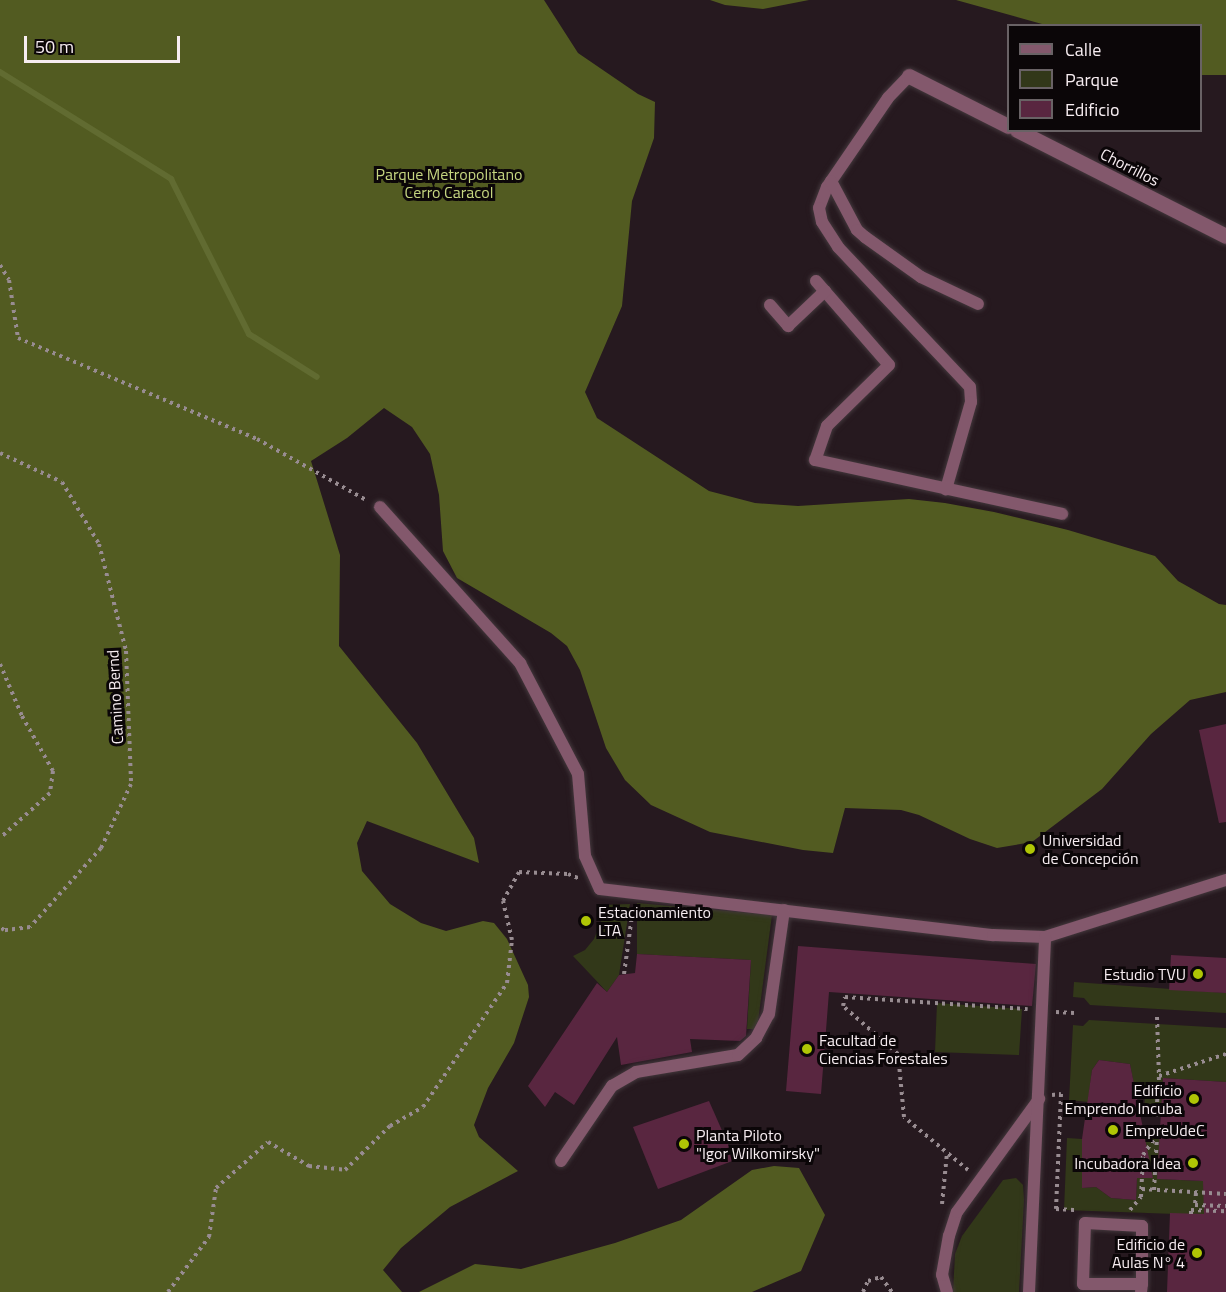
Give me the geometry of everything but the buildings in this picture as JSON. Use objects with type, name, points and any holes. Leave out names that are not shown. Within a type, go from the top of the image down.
[{"type":"street","points":[[909,76],[1007,125]]},
{"type":"street","name":"Chorrillos","points":[[1021,132],[1226,236]]},
{"type":"lane","points":[[909,76],[888,98],[823,193],[819,208],[822,222],[838,247],[970,387],[971,402],[946,489]]},
{"type":"lane","points":[[831,182],[857,230],[865,237],[921,277],[978,304]]},
{"type":"lane","points":[[816,281],[889,365],[827,426],[815,460],[1062,514]]},
{"type":"lane","points":[[770,305],[788,326],[825,291]]},
{"type":"lane","points":[[380,507],[520,663],[578,774],[585,856],[600,889],[993,935],[1045,937],[1226,880]]},
{"type":"lane","points":[[561,1161],[612,1086],[636,1072],[738,1055],[756,1038],[769,1014],[784,910]]},
{"type":"lane","points":[[1029,1292],[1045,937]]},
{"type":"lane","points":[[947,1292],[942,1275],[949,1236],[957,1212],[1039,1098]]},
{"type":"lane","points":[[1085,1223],[1142,1226],[1141,1288],[1083,1284],[1085,1223]]},
{"type":"path","points":[[0,265],[9,280],[18,338],[257,439],[380,507]]},
{"type":"path","name":"Camino Bernd","points":[[0,453],[62,482],[99,543],[126,651],[131,784],[101,848],[30,927],[4,930],[0,927]]},
{"type":"path","points":[[0,664],[22,716],[54,771],[50,793],[0,838]]},
{"type":"path","points":[[168,1292],[209,1237],[216,1188],[268,1142],[309,1166],[345,1170],[390,1126],[423,1107],[507,983],[512,940],[503,901],[519,872],[568,874],[600,889]]},
{"type":"path","points":[[624,974],[633,914]]},
{"type":"path","points":[[971,1173],[904,1117],[897,1054],[843,1006],[845,997],[1074,1012]]},
{"type":"path","points":[[1156,1117],[1159,1076],[1157,1017]]},
{"type":"path","points":[[1159,1076],[1226,1054]]},
{"type":"path","points":[[1039,1098],[1061,1094],[1056,1209],[1080,1210]]},
{"type":"path","points":[[1128,1211],[1141,1197],[1143,1155],[1157,1136],[1154,1190]]},
{"type":"path","points":[[1142,1189],[1226,1194]]},
{"type":"path","points":[[1196,1193],[1195,1205],[1226,1206]]},
{"type":"path","points":[[1191,1214],[1191,1210],[1226,1211]]},
{"type":"path","points":[[863,1292],[868,1281],[881,1277],[892,1292]]},
{"type":"green space","name":"Parque Metropolitano Cerro Caracol","points":[[0,0],[544,0],[578,53],[638,94],[655,102],[654,138],[632,201],[622,306],[585,392],[597,418],[709,491],[755,503],[798,506],[909,499],[945,503],[1068,530],[1155,556],[1178,581],[1219,604],[1226,605],[1226,692],[1190,700],[1151,734],[1102,789],[1032,842],[997,848],[970,839],[919,815],[901,810],[845,808],[833,853],[803,850],[710,832],[651,805],[625,780],[606,748],[580,670],[567,646],[551,633],[457,578],[443,551],[439,495],[430,454],[412,427],[384,408],[347,438],[311,461],[340,555],[339,646],[417,743],[474,838],[479,863],[367,821],[357,843],[362,871],[390,904],[421,923],[446,931],[483,921],[494,923],[507,939],[528,985],[529,997],[514,1043],[488,1088],[474,1125],[479,1137],[518,1171],[450,1207],[401,1248],[383,1270],[402,1292],[0,1292]]},
{"type":"green space","points":[[710,0],[809,0],[763,9],[725,5]]},
{"type":"green space","points":[[956,0],[1226,0],[1226,75],[1202,75],[1202,24],[1042,24]]},
{"type":"green space","points":[[637,903],[772,915],[757,1029],[747,1029],[751,960],[637,954]]},
{"type":"green space","points":[[630,904],[619,975],[607,992],[573,956],[585,950],[594,939],[602,919],[603,905]]},
{"type":"green space","points":[[1074,982],[1226,993],[1226,1013],[1090,1005],[1084,998],[1073,997]]},
{"type":"green space","points":[[937,1003],[1022,1009],[1019,1055],[935,1052]]},
{"type":"green space","points":[[1089,1020],[1226,1028],[1226,1082],[1163,1078],[1161,1117],[1144,1116],[1145,1092],[1135,1090],[1130,1064],[1099,1060],[1092,1070],[1088,1102],[1069,1100],[1073,1025],[1083,1026]]},
{"type":"green space","points":[[1143,1135],[1170,1136],[1158,1179],[1224,1182],[1204,1215],[1064,1210],[1067,1138],[1082,1139],[1082,1188],[1096,1187],[1111,1198],[1136,1200],[1138,1143]]},
{"type":"green space","points":[[774,1166],[799,1168],[825,1215],[801,1271],[752,1292],[419,1292],[475,1264],[521,1269],[615,1243],[681,1220],[752,1170]]},
{"type":"green space","points":[[1016,1178],[1023,1185],[1024,1200],[1019,1292],[953,1292],[955,1254],[962,1236],[1003,1180]]},
{"type":"waterway","points":[[0,72],[171,179],[249,334],[317,377]]},
{"type":"place","name":"Universidad de Concepción","points":[[1030,849]]},
{"type":"place","name":"Estacionamiento LTA","points":[[586,921]]},
{"type":"place","name":"Estudio TVU","points":[[1198,974]]},
{"type":"place","name":"Facultad de Ciencias Forestales","points":[[807,1049]]},
{"type":"place","name":"Edificio Emprendo Incuba","points":[[1194,1099]]},
{"type":"place","name":"EmpreUdeC","points":[[1113,1130]]},
{"type":"place","name":"Planta Piloto \"Igor Wilkomirsky\"","points":[[684,1144]]},
{"type":"place","name":"Incubadora Idea","points":[[1193,1163]]},
{"type":"place","name":"Edificio de Aulas N° 4","points":[[1197,1253]]}]
